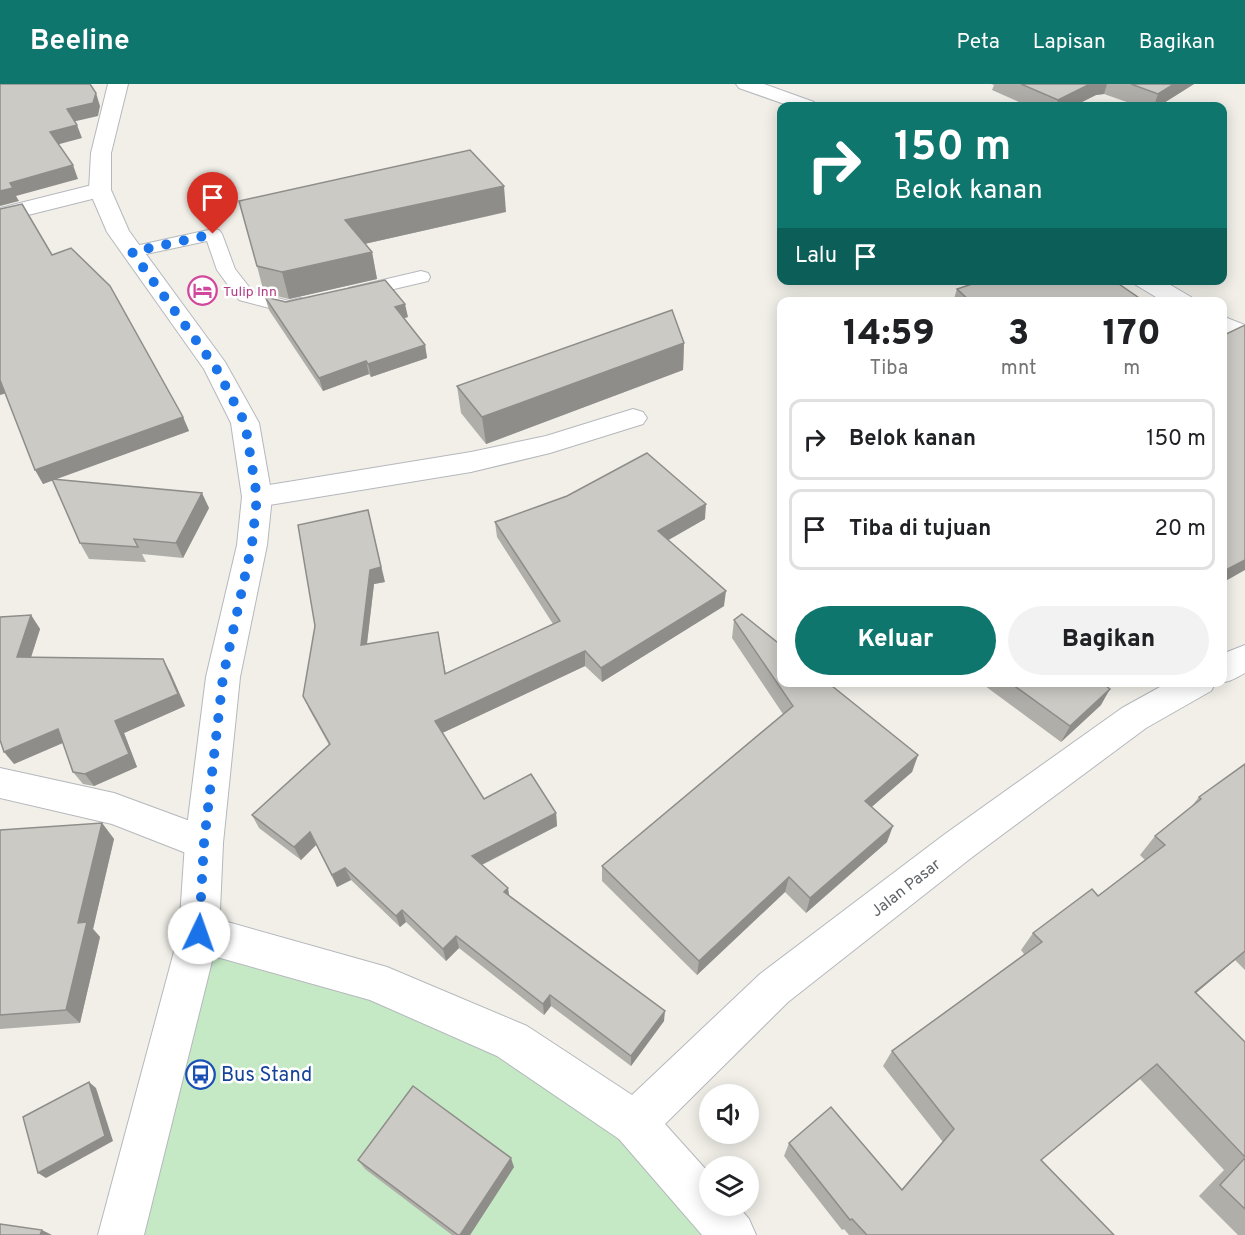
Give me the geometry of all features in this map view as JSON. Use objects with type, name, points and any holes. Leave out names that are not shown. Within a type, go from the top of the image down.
[{"type":"street","points":[[118,84],[101,153],[100,189],[118,232],[216,368],[245,423],[257,497],[252,544],[223,677],[204,843],[199,933],[121,1235]]},
{"type":"street","points":[[746,84],[796,102]]},
{"type":"street","points":[[0,215],[100,189]]},
{"type":"street","points":[[1153,285],[1173,297]]},
{"type":"street","points":[[1227,326],[1245,335]]},
{"type":"street","points":[[257,497],[471,462],[550,444],[633,418]]},
{"type":"street","name":"Jalan Pasar","points":[[635,1124],[774,988],[958,846],[1134,718],[1189,687]]},
{"type":"street","points":[[0,783],[114,808],[204,843]]},
{"type":"street","points":[[199,933],[373,981],[512,1041],[635,1124],[733,1235]]},
{"type":"lane","points":[[132,252],[213,234],[226,270],[246,296],[289,307],[421,277]]},
{"type":"green space","points":[[199,933],[512,1041],[699,1205],[699,1216],[711,1216],[733,1235],[121,1235]]},
{"type":"building","points":[[0,84],[90,84],[96,93],[93,103],[67,109],[77,125],[50,132],[73,165],[10,183],[13,188],[0,191]]},
{"type":"building","points":[[1021,84],[1090,84],[1058,100]]},
{"type":"building","points":[[1131,84],[1174,84],[1158,94]]},
{"type":"building","points":[[470,150],[504,186],[345,220],[372,252],[282,272],[257,266],[239,201]]},
{"type":"building","points":[[22,204],[52,255],[71,248],[110,286],[183,417],[35,470],[0,380],[0,209]]},
{"type":"building","points":[[385,280],[405,304],[395,307],[425,345],[368,364],[366,361],[319,378],[265,297],[286,302]]},
{"type":"building","points":[[969,285],[1120,285],[1138,297],[966,297],[957,289]]},
{"type":"building","points":[[672,310],[684,343],[482,417],[457,386]]},
{"type":"building","points":[[1245,325],[1245,560],[1227,569],[1227,334]]},
{"type":"building","points":[[647,453],[706,504],[658,531],[726,591],[601,668],[585,651],[435,721],[484,799],[531,774],[556,813],[472,856],[508,888],[504,892],[665,1011],[631,1056],[550,995],[543,1004],[456,936],[443,949],[402,910],[396,916],[345,868],[332,875],[310,832],[294,847],[252,815],[330,744],[303,696],[315,626],[298,525],[368,510],[381,567],[370,570],[361,645],[438,632],[445,674],[560,621],[495,522],[567,496]]},
{"type":"building","points":[[52,479],[202,493],[176,543],[134,539],[138,547],[80,543]]},
{"type":"building","points":[[742,614],[777,642],[777,683],[734,620]]},
{"type":"building","points":[[31,615],[17,657],[163,659],[178,694],[115,721],[129,754],[85,774],[73,772],[58,729],[4,752],[0,740],[0,617]]},
{"type":"building","points":[[780,687],[833,687],[918,755],[865,801],[893,826],[810,898],[789,877],[699,961],[602,866],[793,706]]},
{"type":"building","points":[[1016,687],[1107,687],[1110,689],[1070,726]]},
{"type":"building","points":[[1245,764],[1245,951],[1195,992],[1245,1042],[1245,1157],[1157,1064],[1041,1160],[1114,1235],[867,1235],[852,1219],[850,1220],[789,1143],[831,1107],[902,1190],[954,1129],[892,1051],[1042,942],[1033,933],[1092,889],[1098,896],[1165,845],[1155,836],[1201,799],[1199,797]]},
{"type":"building","points":[[102,823],[78,923],[87,922],[66,1010],[0,1015],[0,830]]},
{"type":"building","points":[[89,1082],[105,1136],[38,1173],[23,1117]]},
{"type":"building","points":[[413,1086],[511,1158],[460,1235],[358,1160]]},
{"type":"building","points":[[1245,1158],[1245,1209],[1220,1185]]},
{"type":"building","points":[[0,1224],[42,1230],[40,1235],[0,1235]]},
{"type":"place","name":"Tulip Inn","points":[[202,291]]},
{"type":"place","name":"Bus Stand","points":[[200,1074]]},
{"type":"route","points":[[199,933],[204,843],[223,677],[252,544],[257,497],[245,423],[216,368],[132,252],[213,234]]}]
